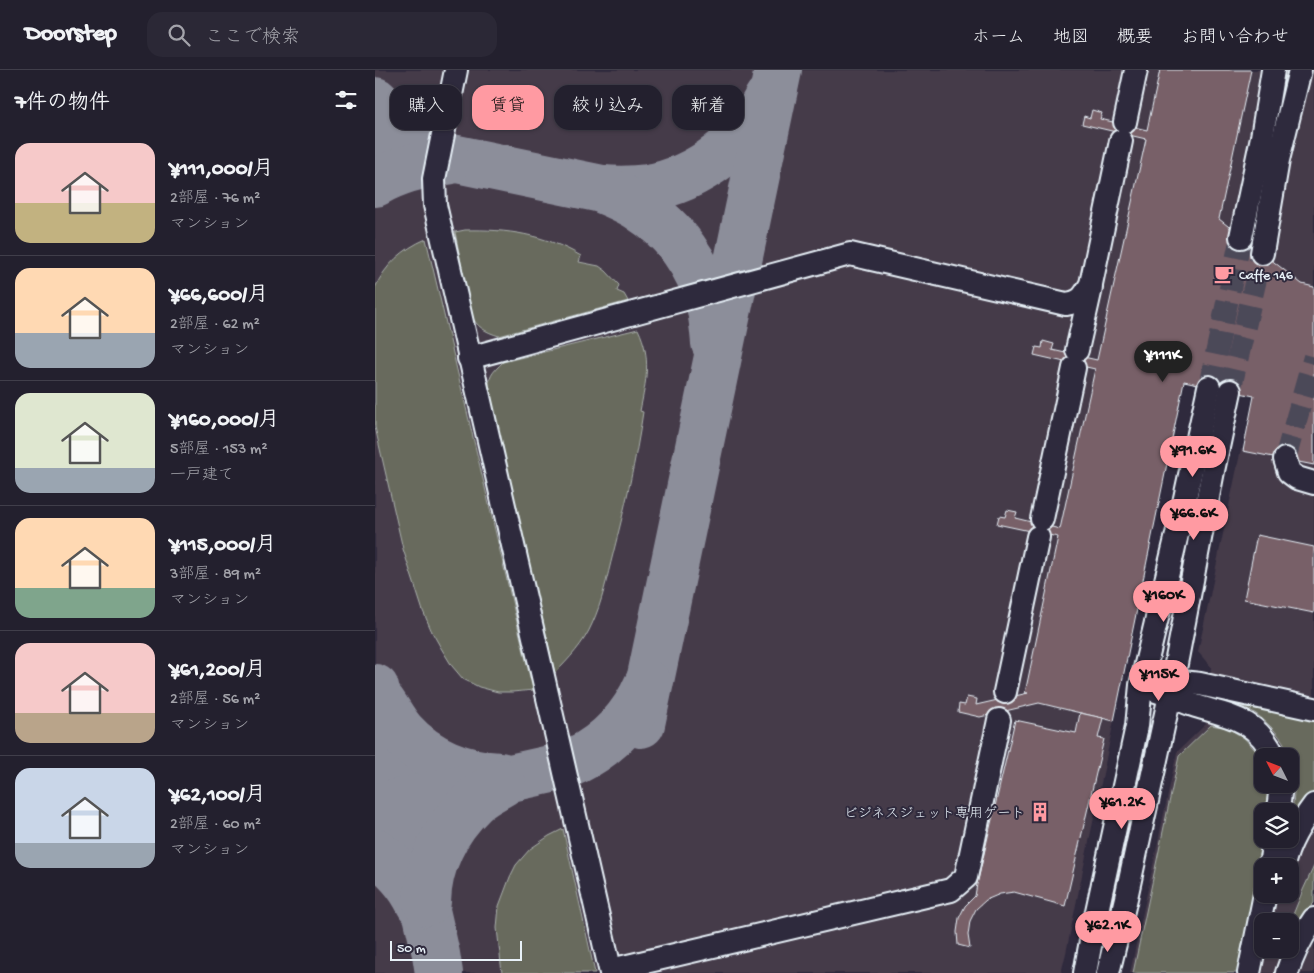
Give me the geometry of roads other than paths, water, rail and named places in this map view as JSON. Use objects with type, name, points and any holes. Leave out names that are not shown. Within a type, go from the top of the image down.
[{"type":"street","points":[[456,70],[434,179],[435,205],[611,972],[951,890],[966,877],[999,720]]},
{"type":"street","points":[[1005,692],[1136,70]]},
{"type":"street","points":[[1241,237],[1262,137],[1273,70]]},
{"type":"street","points":[[1262,253],[1278,160],[1299,70]]},
{"type":"street","points":[[469,358],[850,254],[1066,304],[1076,303],[1084,296],[1091,284]]},
{"type":"street","points":[[1085,973],[1137,726],[1141,685],[1179,526],[1219,389],[1171,688],[1108,973]]},
{"type":"street","points":[[1285,459],[1289,472],[1297,478],[1314,483]]},
{"type":"street","points":[[1141,685],[1171,688],[1200,684],[1314,709]]},
{"type":"street","points":[[1171,688],[1195,706],[1225,714],[1246,723],[1264,738],[1270,748]]},
{"type":"street","points":[[1285,858],[1298,829],[1314,805]]},
{"type":"street","points":[[1249,973],[1263,903]]},
{"type":"street","points":[[1287,973],[1292,955],[1314,919]]},
{"type":"street","points":[[1261,973],[1265,958]]},
{"type":"tunnel","points":[[1209,387],[1241,237]]},
{"type":"tunnel","points":[[1230,391],[1262,253]]},
{"type":"tunnel","points":[[1285,459],[1314,357]]},
{"type":"place","name":"Caffe 146","points":[[1224,274]]},
{"type":"place","name":"ビジネスジェット専用ゲート","points":[[1040,812]]}]
